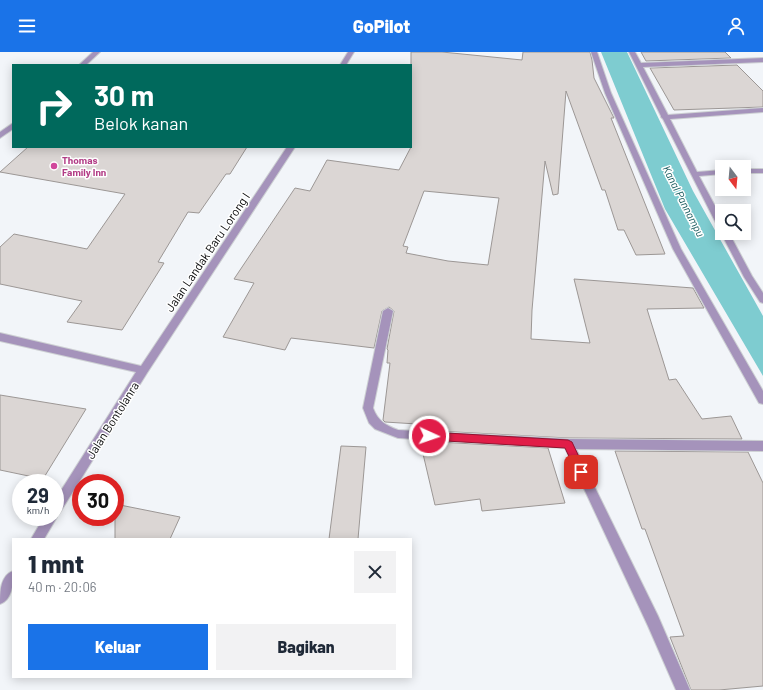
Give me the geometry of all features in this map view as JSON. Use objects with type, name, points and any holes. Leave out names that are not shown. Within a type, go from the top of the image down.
[{"type":"street","points":[[83,64],[97,52]]},
{"type":"street","points":[[344,64],[351,52]]},
{"type":"street","points":[[594,52],[608,93],[677,249],[763,400]]},
{"type":"street","points":[[632,52],[664,117],[715,214]]},
{"type":"street","points":[[638,65],[763,60]]},
{"type":"street","points":[[664,117],[763,110]]},
{"type":"street","points":[[0,136],[12,125]]},
{"type":"street","name":"Jalan Landak Baru Lorong I","points":[[143,370],[290,148]]},
{"type":"street","points":[[751,172],[763,171]]},
{"type":"street","points":[[694,174],[715,172]]},
{"type":"street","points":[[729,240],[748,277],[763,300]]},
{"type":"street","points":[[388,311],[368,408],[373,422],[382,429],[398,434],[568,444],[763,446]]},
{"type":"street","points":[[0,337],[143,370]]},
{"type":"street","name":"Jalan Bontolanra","points":[[64,496],[143,370]]},
{"type":"street","points":[[568,444],[653,621],[683,690]]},
{"type":"street","points":[[38,538],[45,526]]},
{"type":"street","points":[[0,598],[12,579]]},
{"type":"water","name":"Kanal Pannampu","points":[[601,52],[627,52],[693,191],[715,230],[715,240],[720,240],[763,316],[763,376],[665,209]]},
{"type":"building","points":[[411,52],[442,52],[522,60],[523,52],[590,52],[594,78],[614,118],[611,118],[665,254],[636,255],[624,230],[618,230],[605,190],[602,190],[566,91],[558,194],[553,195],[545,161],[532,310],[531,339],[590,343],[574,279],[693,288],[704,308],[647,309],[669,380],[676,379],[702,419],[731,416],[742,439],[568,438],[418,430],[417,424],[385,422],[383,420],[390,363],[387,363],[387,349],[394,311],[389,307],[382,311],[374,348],[291,338],[285,350],[223,337],[254,283],[234,279],[295,188],[310,191],[327,160],[399,170],[410,148],[412,148]],"holes":[[[424,191],[499,198],[488,265],[448,261],[406,253],[408,247],[403,246]]]},
{"type":"building","points":[[641,52],[725,52],[731,58],[646,61]]},
{"type":"building","points":[[737,65],[763,91],[763,107],[674,110],[650,68]]},
{"type":"building","points":[[27,148],[246,148],[230,174],[226,174],[199,213],[188,212],[158,262],[164,263],[122,330],[67,322],[82,301],[0,284],[0,247],[14,234],[87,249],[125,194],[0,172]]},
{"type":"building","points":[[0,395],[86,409],[46,474],[19,474],[0,470]]},
{"type":"building","points":[[420,441],[548,448],[565,503],[482,511],[480,499],[435,505]]},
{"type":"building","points":[[341,446],[366,447],[358,538],[329,538]]},
{"type":"building","points":[[615,451],[748,452],[763,483],[763,686],[719,690],[691,690],[670,637],[684,636],[645,529],[642,529]]},
{"type":"building","points":[[124,506],[180,517],[170,538],[115,538],[115,526],[124,526]]},
{"type":"place","name":"Thomas Family Inn","points":[[54,166]]},
{"type":"route","points":[[429,436],[568,444],[581,472]]}]
